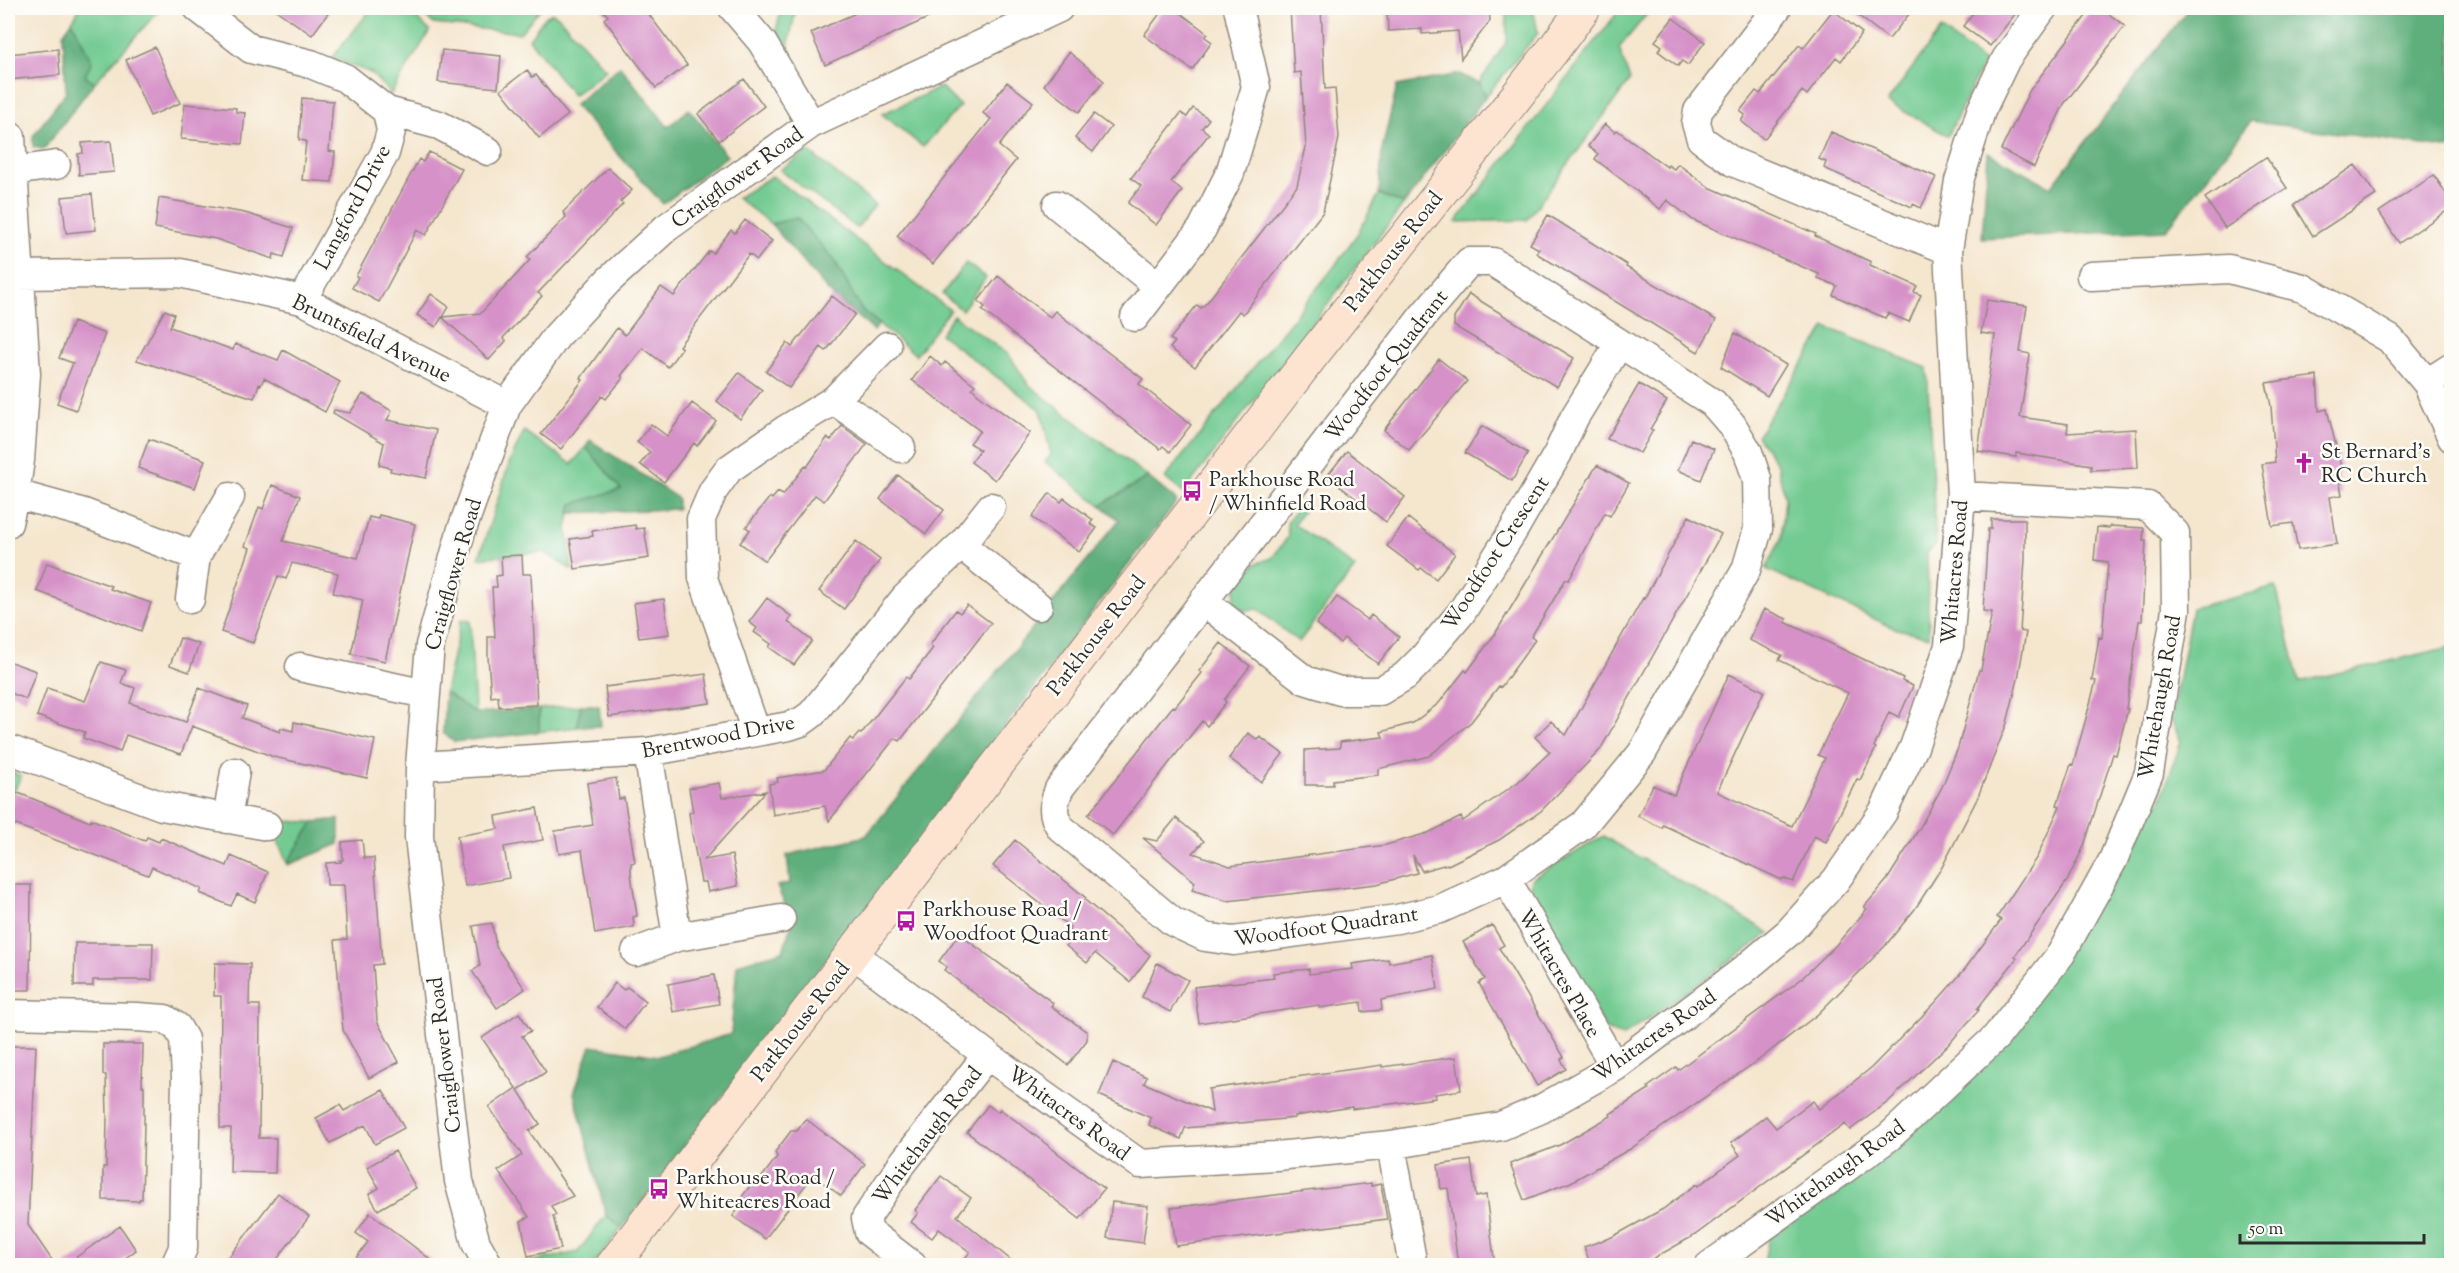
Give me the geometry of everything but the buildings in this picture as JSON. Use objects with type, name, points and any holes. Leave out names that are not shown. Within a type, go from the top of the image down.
[{"type":"main road","name":"Parkhouse Road","points":[[612,1266],[1302,367],[1553,50],[1583,8]]},
{"type":"street","points":[[198,8],[251,49],[311,64],[345,78],[387,111],[439,125],[488,151]]},
{"type":"street","name":"Craigflower Road","points":[[733,8],[762,42],[811,124]]},
{"type":"street","name":"Craigflower Road","points":[[489,1266],[476,1243],[467,1218],[459,1181],[419,837],[420,766],[430,645],[461,532],[507,405],[556,337],[608,281],[666,228],[811,124],[1059,8]]},
{"type":"street","points":[[1135,317],[1157,285],[1202,229],[1230,173],[1256,87],[1238,8]]},
{"type":"street","points":[[1777,8],[1698,111],[1696,123],[1701,139],[1733,162],[1948,250]]},
{"type":"street","name":"Whitacres Road","points":[[852,953],[987,1055],[1140,1164],[1276,1156],[1391,1145],[1501,1126],[1541,1109],[1615,1067],[1740,973],[1789,932],[1836,880],[1883,812],[1914,747],[1949,646],[1961,496],[1948,250],[1959,181],[1981,111],[2006,59],[2043,8]]},
{"type":"street","name":"Langford Drive","points":[[302,300],[386,153],[391,131],[387,111]]},
{"type":"street","points":[[8,523],[20,459],[26,374],[11,137]]},
{"type":"street","points":[[13,171],[56,165]]},
{"type":"street","points":[[1057,204],[1157,285]]},
{"type":"street","name":"Woodfoot Quadrant","points":[[1469,262],[1493,262],[1619,344],[1713,403],[1732,425],[1748,452],[1757,479],[1758,529],[1746,570],[1642,753],[1583,825],[1506,879],[1440,909],[1397,919],[1233,941],[1205,937],[1173,922],[1061,828],[1054,818],[1054,804],[1059,789],[1423,316],[1469,262]]},
{"type":"street","points":[[2091,276],[2229,269],[2303,288],[2390,339],[2427,384],[2451,438]]},
{"type":"street","name":"Bruntsfield Avenue","points":[[18,275],[180,273],[302,300],[507,405]]},
{"type":"street","name":"Woodfoot Crescent","points":[[1203,601],[1305,680],[1340,691],[1380,690],[1405,676],[1461,613],[1514,531],[1558,453],[1574,417],[1619,344]]},
{"type":"street","points":[[756,732],[704,578],[700,519],[713,491],[729,469],[784,430],[834,400],[887,346]]},
{"type":"street","points":[[2427,384],[2451,367]]},
{"type":"street","points":[[834,400],[901,448]]},
{"type":"street","points":[[15,494],[84,513],[196,556]]},
{"type":"street","name":"Whitehaugh Road","points":[[1709,1266],[1889,1137],[1996,1037],[2061,954],[2113,860],[2149,773],[2176,610],[2175,533],[2148,506],[1961,496]]},
{"type":"street","points":[[190,598],[196,556],[230,497]]},
{"type":"street","name":"Brentwood Drive","points":[[420,766],[648,752],[801,722],[812,714],[905,598],[962,545],[991,507]]},
{"type":"street","points":[[962,545],[1038,606]]},
{"type":"street","points":[[300,667],[426,694]]},
{"type":"street","points":[[8,749],[162,806],[267,826]]},
{"type":"street","points":[[648,752],[677,937]]},
{"type":"street","points":[[227,819],[235,772]]},
{"type":"street","name":"Whitacres Place","points":[[1506,879],[1615,1067]]},
{"type":"street","points":[[636,952],[677,937],[781,919]]},
{"type":"street","points":[[8,1014],[165,1019],[177,1027],[183,1039],[186,1078],[183,1248],[175,1266]]},
{"type":"street","name":"Whitehaugh Road","points":[[914,1266],[869,1233],[866,1218],[902,1164],[987,1055]]},
{"type":"street","points":[[1391,1145],[1413,1266]]},
{"type":"green space","points":[[80,8],[161,8],[94,83],[84,76],[91,62],[72,21]]},
{"type":"green space","points":[[372,8],[405,8],[430,31],[391,94],[371,73],[332,58]]},
{"type":"green space","points":[[416,8],[541,8],[520,33],[434,24]]},
{"type":"green space","points":[[782,8],[796,8],[788,48],[776,30]]},
{"type":"green space","points":[[1506,8],[1533,8],[1538,33],[1486,96],[1479,83],[1507,41]]},
{"type":"green space","points":[[1621,8],[1652,8],[1619,48],[1630,80],[1527,220],[1456,222]]},
{"type":"green space","points":[[2189,8],[2451,8],[2451,149],[2251,121],[2166,230],[1982,238],[1988,152],[2051,187]]},
{"type":"green space","points":[[552,13],[558,16],[606,70],[573,95],[529,39],[545,17]]},
{"type":"green space","points":[[72,21],[92,62],[85,76],[94,83],[44,149],[33,147],[33,136],[66,92],[63,34]]},
{"type":"green space","points":[[1941,29],[1984,62],[1948,136],[1887,102]]},
{"type":"green space","points":[[620,66],[668,127],[689,109],[727,156],[663,204],[574,105]]},
{"type":"green space","points":[[1459,74],[1479,83],[1486,96],[1404,204],[1379,194],[1382,149],[1397,86]]},
{"type":"green space","points":[[941,87],[960,106],[923,147],[882,114]]},
{"type":"green space","points":[[808,151],[875,205],[857,228],[780,170]]},
{"type":"green space","points":[[772,176],[950,310],[916,355],[861,309],[834,260],[797,218],[771,224],[737,198]]},
{"type":"green space","points":[[1379,194],[1404,204],[1183,493],[1165,478],[1334,267],[1358,233]]},
{"type":"green space","points":[[797,218],[834,260],[861,309],[879,324],[874,331],[828,291],[771,224]]},
{"type":"green space","points":[[966,263],[986,278],[962,310],[942,294]]},
{"type":"green space","points":[[953,315],[1009,355],[1028,384],[1148,477],[1101,505],[1045,462],[1051,455],[1041,410],[940,334]]},
{"type":"green space","points":[[1826,327],[1927,368],[1936,545],[1927,553],[1929,637],[1894,628],[1766,569],[1781,539],[1785,498],[1777,464],[1757,436]]},
{"type":"green space","points":[[524,431],[572,464],[586,447],[621,489],[572,504],[567,528],[572,570],[544,552],[479,558],[510,461]]},
{"type":"green space","points":[[590,440],[677,498],[677,509],[570,513],[572,504],[621,489],[586,447]]},
{"type":"green space","points":[[1148,477],[1177,501],[622,1228],[606,1215],[574,1093],[591,1046],[659,1056],[731,1034],[737,964],[783,951],[792,922],[777,886],[790,883],[787,855],[866,836],[1119,520],[1101,505]]},
{"type":"green space","points":[[1304,501],[1308,504],[1294,524],[1355,568],[1299,642],[1257,609],[1243,611],[1234,601],[1236,587],[1255,564],[1272,558],[1288,537],[1287,522]]},
{"type":"green space","points":[[2276,587],[2299,682],[2451,647],[2451,1265],[1760,1266],[1764,1263],[1769,1236],[1958,1091],[2142,814],[2160,803],[2181,742],[2171,719],[2192,608]]},
{"type":"green space","points":[[461,620],[470,621],[475,713],[445,692]]},
{"type":"green space","points":[[445,692],[475,713],[539,709],[539,732],[454,742],[443,733]]},
{"type":"green space","points":[[581,705],[577,727],[539,732],[539,709]]},
{"type":"green space","points":[[581,705],[599,705],[601,726],[577,727]]},
{"type":"green space","points":[[8,771],[21,776],[8,805]]},
{"type":"green space","points":[[339,819],[339,844],[288,865],[287,863],[314,822]]},
{"type":"green space","points":[[278,821],[314,822],[287,863],[277,839]]},
{"type":"green space","points":[[1603,836],[1770,933],[1623,1036],[1606,1030],[1529,901],[1531,879]]},
{"type":"green space","points":[[606,1215],[622,1228],[593,1265],[515,1265],[578,1252]]},
{"type":"place","name":"St Bernard's RC Church","points":[[2304,463]]},
{"type":"place","name":"Parkhouse Road / Whinfield Road","points":[[1192,491]]},
{"type":"place","name":"Parkhouse Road / Woodfoot Quadrant","points":[[906,921]]},
{"type":"place","name":"Parkhouse Road / Whiteacres Road","points":[[659,1189]]}]
